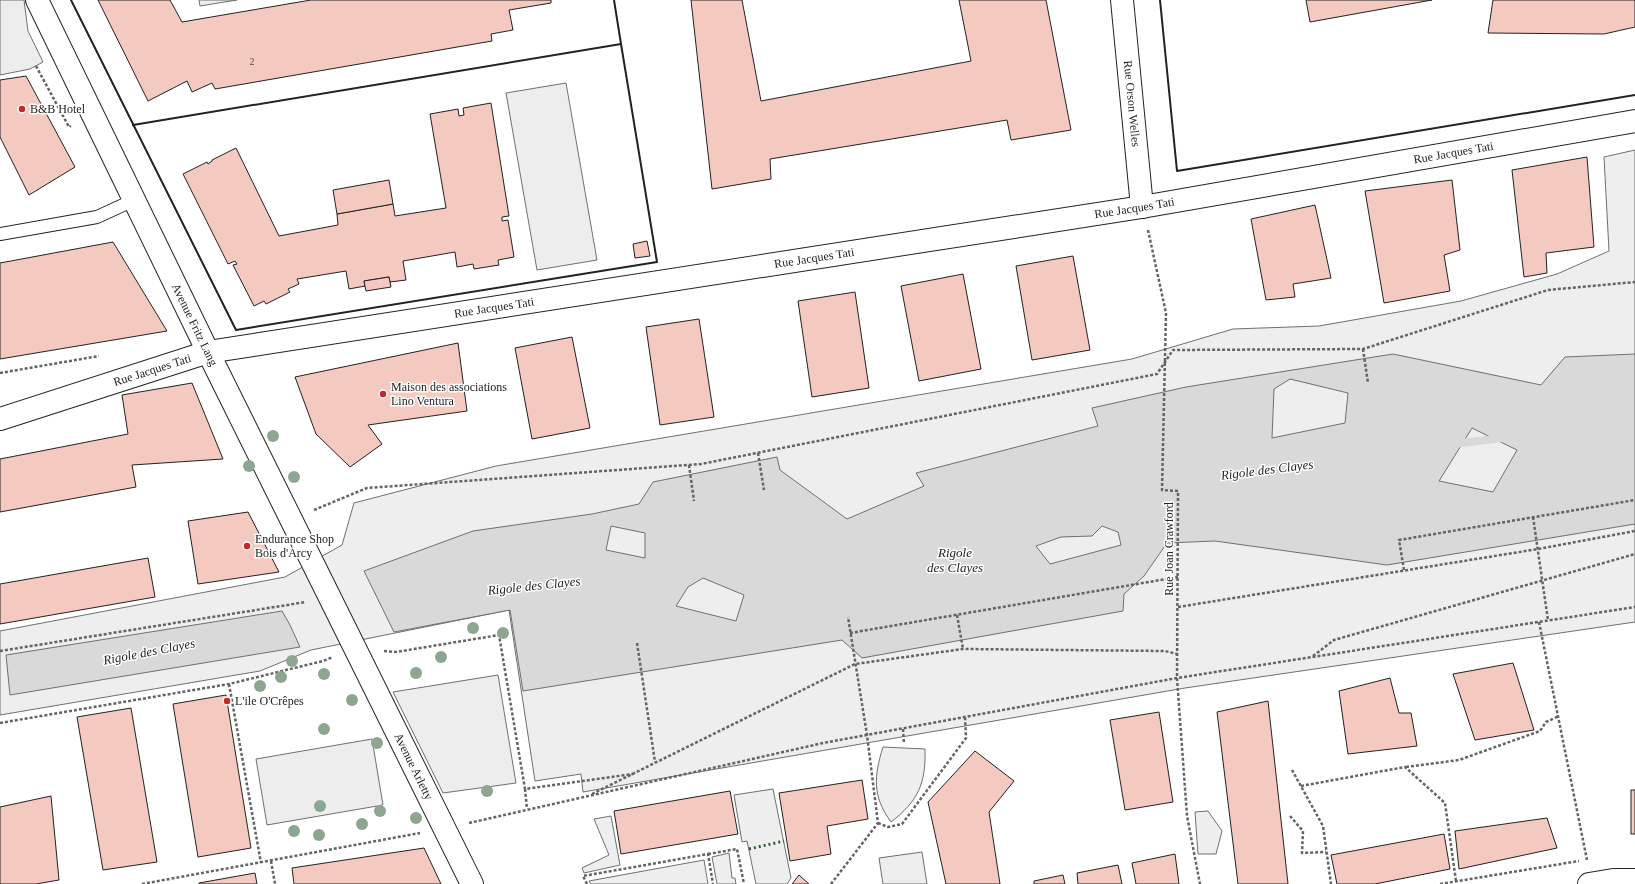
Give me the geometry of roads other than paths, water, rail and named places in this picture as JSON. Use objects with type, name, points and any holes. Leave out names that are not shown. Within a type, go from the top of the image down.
[{"type":"street","name":"Avenue Fritz Lang","points":[[36,0],[355,649]]},
{"type":"street","name":"Rue Orson Welles","points":[[1122,0],[1142,207]]},
{"type":"street","name":"Rue Jacques Tati","points":[[0,419],[208,352],[1142,207],[1635,122]]},
{"type":"street","name":"Avenue Arletty","points":[[355,649],[472,884]]},
{"type":"street","points":[[1589,884],[1635,880]]},
{"type":"lane","points":[[0,234],[97,217],[134,200]]},
{"type":"water","name":"Rigole des Clayes","points":[[1393,354],[1541,385],[1565,357],[1635,354],[1635,524],[1387,565],[1215,541],[1167,543],[1144,576],[1124,594],[1123,611],[862,658],[842,640],[523,691],[510,610],[394,632],[364,571],[473,531],[592,514],[639,504],[653,482],[777,457],[780,470],[847,519],[924,486],[916,473],[1098,426],[1092,408],[1186,387]],"holes":[[[1290,379],[1348,393],[1345,423],[1272,438],[1274,389]],[[1472,428],[1517,450],[1493,492],[1439,481]],[[611,526],[645,533],[645,558],[606,550]],[[1102,526],[1118,532],[1121,545],[1050,564],[1036,546],[1061,537],[1092,536]],[[703,578],[744,595],[736,621],[676,606],[688,587]]]},
{"type":"water","name":"Rigole des Clayes","points":[[282,611],[300,647],[10,695],[6,655]]},
{"type":"waterway","name":"Rigole des Clayes","points":[[1453,444],[1503,438]]},
{"type":"place","name":"B&B Hotel","points":[[22,109]]},
{"type":"place","name":"Maison des associations Lino Ventura","points":[[383,394]]},
{"type":"place","name":"Endurance Shop Bois d'Arcy","points":[[247,546]]},
{"type":"place","name":"L'ile O'Crêpes","points":[[227,701]]}]
